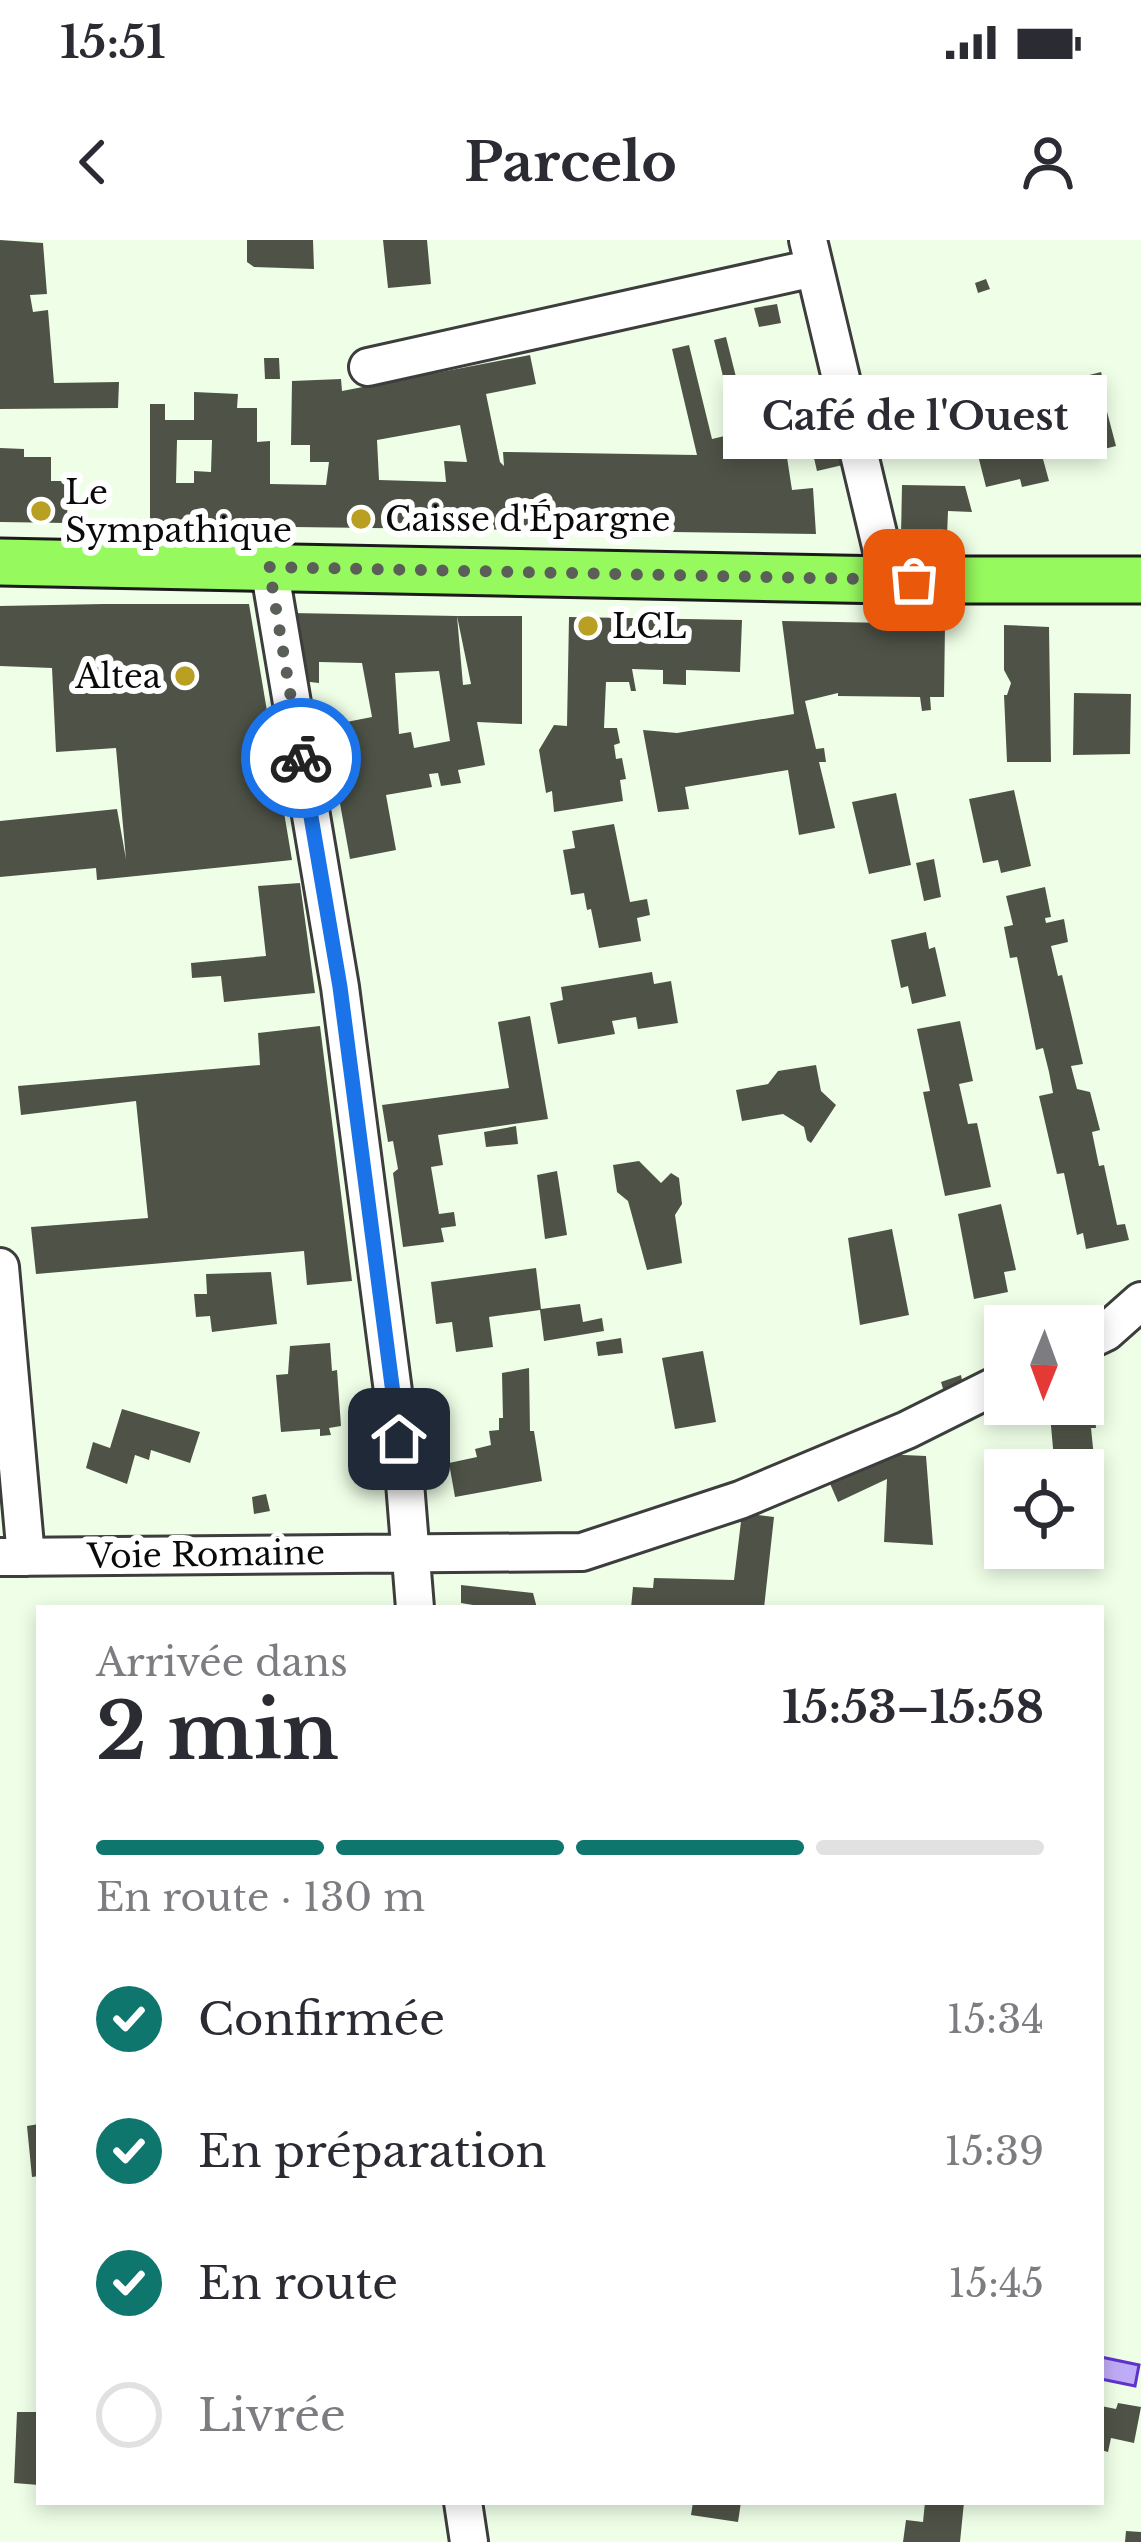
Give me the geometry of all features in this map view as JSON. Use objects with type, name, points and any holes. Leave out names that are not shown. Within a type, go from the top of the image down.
[{"type":"main road","points":[[0,562],[890,580],[1141,580]]},
{"type":"street","points":[[368,367],[815,270],[890,580]]},
{"type":"street","points":[[269,567],[340,987],[415,1605]]},
{"type":"street","points":[[0,1267],[13,1557]]},
{"type":"street","points":[[1104,1333],[1141,1300]]},
{"type":"street","name":"Voie Romaine","points":[[13,1557],[582,1552],[760,1492],[907,1430],[984,1392]]},
{"type":"street","points":[[451,2542],[468,2542],[463,2505]]},
{"type":"shaded area","points":[[1104,2358],[1139,2365],[1135,2386],[1104,2380]]},
{"type":"building","points":[[0,240],[43,243],[47,294],[30,295],[33,312],[48,310],[54,383],[119,382],[118,408],[0,409]]},
{"type":"building","points":[[247,240],[313,240],[314,269],[254,267],[247,262]]},
{"type":"building","points":[[383,240],[427,240],[431,284],[388,288]]},
{"type":"building","points":[[986,279],[990,289],[978,293],[975,283]]},
{"type":"building","points":[[777,304],[781,323],[759,327],[754,308]]},
{"type":"building","points":[[726,337],[744,409],[828,390],[847,464],[817,471],[811,445],[786,451],[792,490],[813,488],[816,534],[150,525],[150,404],[165,404],[165,420],[194,420],[194,392],[238,394],[237,408],[257,408],[257,442],[270,441],[270,484],[326,485],[329,462],[310,462],[310,445],[291,445],[292,381],[341,379],[342,391],[530,355],[536,384],[486,394],[504,466],[503,452],[697,455],[672,349],[689,345],[712,439],[737,433],[714,340]],"holes":[[[460,425],[467,462],[444,461],[446,482],[379,480],[377,440]],[[177,440],[212,440],[211,472],[194,471],[194,483],[176,483]]]},
{"type":"building","points":[[264,358],[279,358],[280,379],[265,379]]},
{"type":"building","points":[[1101,372],[1116,446],[1064,459],[1050,404],[1066,399],[1062,382]]},
{"type":"building","points":[[1011,387],[1028,450],[1040,448],[1049,481],[1022,487],[1020,479],[986,487],[964,400]]},
{"type":"building","points":[[0,448],[24,449],[24,457],[51,457],[51,481],[68,481],[67,523],[0,522]]},
{"type":"building","points":[[902,485],[965,486],[972,512],[948,511],[947,536],[901,536]]},
{"type":"building","name":"Altea","points":[[249,604],[292,860],[97,880],[96,868],[0,877],[0,821],[117,809],[126,859],[116,748],[56,752],[52,668],[0,666],[0,606]]},
{"type":"building","points":[[291,613],[522,616],[522,724],[477,722],[485,765],[458,770],[461,783],[441,786],[438,773],[429,774],[432,787],[386,795],[396,850],[350,859],[326,726],[372,717],[362,663],[319,662],[319,683],[301,681]],"holes":[[[457,616],[471,684],[463,685]],[[439,671],[450,741],[414,748],[411,732],[399,734],[395,673]]]},
{"type":"building","points":[[569,617],[742,620],[740,672],[686,670],[686,685],[663,684],[663,670],[632,669],[636,691],[631,691],[629,682],[606,682],[604,728],[617,728],[616,759],[622,758],[626,779],[620,780],[623,801],[554,812],[539,750],[554,725],[567,726]]},
{"type":"building","points":[[782,621],[945,624],[944,697],[930,697],[931,710],[922,711],[920,697],[838,693],[805,701],[816,749],[824,748],[826,762],[819,762],[835,828],[799,835],[788,770],[685,787],[689,809],[658,812],[643,730],[677,733],[794,714]]},
{"type":"building","points":[[1004,625],[1049,627],[1051,762],[1007,762],[1004,695],[1011,683],[1004,670]]},
{"type":"building","points":[[1074,693],[1131,694],[1130,754],[1073,755]]},
{"type":"building","points":[[1014,790],[1031,866],[1001,873],[998,860],[983,863],[969,799]]},
{"type":"building","points":[[896,793],[911,865],[869,874],[852,802]]},
{"type":"building","points":[[614,824],[630,902],[647,899],[650,915],[637,918],[641,941],[599,948],[584,893],[571,895],[563,850],[575,848],[572,831]]},
{"type":"building","points":[[934,859],[941,897],[924,901],[916,863]]},
{"type":"building","points":[[300,883],[315,993],[224,1002],[221,976],[192,978],[191,963],[266,956],[258,886]]},
{"type":"building","points":[[1045,887],[1051,917],[1045,918],[1046,923],[1064,919],[1068,942],[1051,946],[1083,1064],[1071,1066],[1077,1089],[1090,1092],[1100,1130],[1092,1132],[1099,1166],[1104,1165],[1117,1225],[1125,1224],[1129,1240],[1086,1249],[1083,1233],[1077,1235],[1064,1173],[1057,1174],[1039,1096],[1053,1093],[1049,1072],[1043,1048],[1036,1050],[1017,957],[1010,958],[1004,927],[1013,925],[1006,896]]},
{"type":"building","points":[[926,932],[929,949],[935,947],[946,996],[912,1004],[908,986],[901,988],[891,940]]},
{"type":"building","points":[[652,972],[654,984],[671,981],[678,1023],[638,1029],[636,1017],[612,1021],[615,1034],[558,1044],[550,1003],[563,1000],[561,987]]},
{"type":"building","points":[[530,1016],[548,1119],[438,1135],[443,1165],[431,1167],[439,1214],[454,1212],[456,1226],[441,1228],[444,1242],[403,1247],[393,1173],[398,1169],[382,1105],[509,1088],[498,1022]]},
{"type":"building","points":[[960,1021],[973,1081],[959,1084],[968,1124],[977,1123],[991,1187],[945,1196],[923,1092],[930,1091],[917,1029]]},
{"type":"building","points":[[320,1026],[352,1281],[307,1285],[304,1251],[36,1274],[31,1227],[148,1218],[136,1101],[21,1115],[18,1086],[260,1065],[258,1033]]},
{"type":"building","points":[[816,1065],[821,1091],[836,1105],[811,1143],[804,1127],[783,1114],[742,1121],[736,1090],[768,1084],[778,1071]]},
{"type":"building","points":[[516,1126],[518,1144],[486,1147],[484,1132]]},
{"type":"building","points":[[639,1161],[661,1183],[671,1173],[679,1178],[682,1204],[675,1215],[682,1263],[647,1270],[628,1201],[617,1192],[613,1165]]},
{"type":"building","points":[[557,1171],[567,1235],[545,1239],[537,1175]]},
{"type":"building","points":[[1001,1204],[1016,1270],[1004,1272],[1008,1292],[974,1299],[958,1214]]},
{"type":"building","points":[[892,1229],[909,1315],[860,1325],[848,1238]]},
{"type":"building","points":[[536,1268],[541,1309],[580,1304],[583,1322],[602,1318],[604,1331],[544,1341],[540,1310],[489,1317],[493,1347],[456,1352],[452,1322],[436,1324],[431,1282]]},
{"type":"building","points":[[271,1272],[277,1324],[212,1332],[210,1316],[196,1317],[194,1294],[207,1294],[206,1274]]},
{"type":"building","points":[[621,1338],[623,1353],[598,1356],[596,1342]]},
{"type":"building","points":[[330,1343],[341,1426],[329,1428],[331,1435],[320,1436],[320,1429],[281,1432],[276,1375],[288,1374],[290,1346]]},
{"type":"building","points":[[703,1351],[716,1422],[675,1429],[662,1358]]},
{"type":"building","points":[[529,1368],[530,1431],[534,1431],[542,1481],[455,1497],[449,1463],[477,1457],[475,1449],[491,1445],[489,1431],[499,1430],[499,1418],[503,1418],[502,1373]]},
{"type":"building","points":[[961,1375],[965,1394],[947,1402],[941,1382]]},
{"type":"building","points":[[122,1409],[200,1432],[190,1463],[151,1450],[149,1460],[135,1455],[127,1484],[86,1468],[93,1442],[110,1448]]},
{"type":"building","points":[[1051,1425],[1096,1425],[1091,1428],[1093,1449],[1053,1449]]},
{"type":"building","points":[[882,1454],[926,1456],[933,1545],[884,1542],[887,1479],[838,1502],[828,1479]]},
{"type":"building","points":[[266,1494],[270,1511],[254,1514],[252,1497]]},
{"type":"building","points":[[742,1513],[774,1517],[764,1605],[631,1605],[633,1587],[653,1588],[654,1578],[734,1580]]},
{"type":"building","points":[[461,1585],[533,1593],[536,1605],[473,1605],[461,1603]]},
{"type":"building","points":[[36,2124],[36,2176],[32,2177],[27,2126]]},
{"type":"building","points":[[1118,2403],[1141,2407],[1134,2443],[1111,2438],[1108,2452],[1104,2451],[1104,2407],[1116,2409]]},
{"type":"building","points":[[17,2412],[36,2412],[36,2485],[14,2483]]},
{"type":"building","points":[[693,2505],[741,2505],[738,2522],[691,2515]]},
{"type":"building","points":[[925,2505],[964,2505],[960,2542],[903,2542],[906,2520],[923,2522]]},
{"type":"building","points":[[1126,2531],[1141,2532],[1141,2542],[1125,2542]]},
{"type":"way so far","points":[[301,758],[269,567],[914,580]]},
{"type":"place","name":"Le Sympathique","points":[[41,511]]},
{"type":"place","name":"Caisse d'Épargne","points":[[361,519]]},
{"type":"place","name":"Café de l'Ouest","points":[[914,580]]},
{"type":"place","name":"LCL","points":[[588,626]]},
{"type":"place","name":"Altea","points":[[185,676]]},
{"type":"route","points":[[301,758],[340,987],[399,1439]]}]
